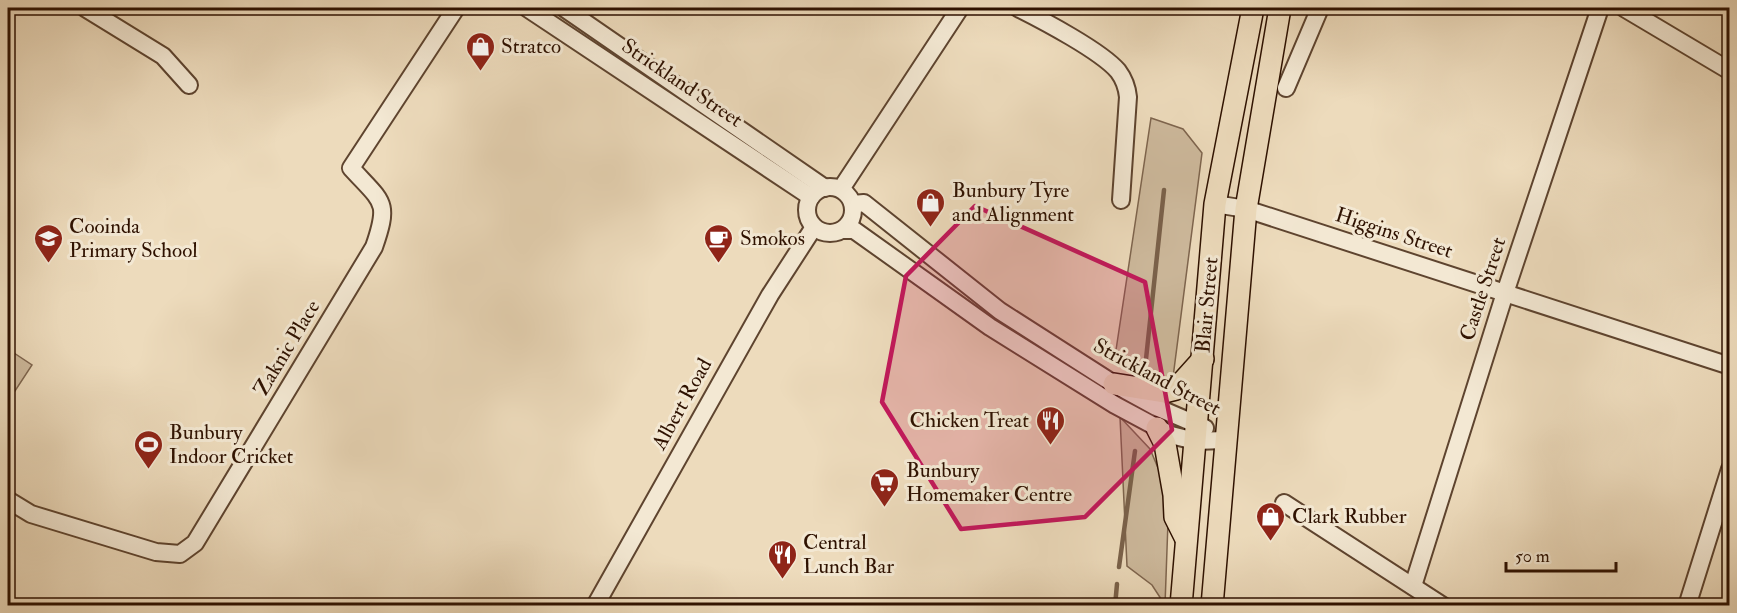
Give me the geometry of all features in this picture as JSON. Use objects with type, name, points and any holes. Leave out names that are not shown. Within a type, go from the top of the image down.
[{"type":"main road","name":"Blair Street","points":[[1181,606],[1215,204],[1253,8]]},
{"type":"main road","name":"Blair Street","points":[[1212,606],[1246,209],[1280,8]]},
{"type":"main road","points":[[1114,384],[1164,392],[1176,389],[1203,359]]},
{"type":"main road","points":[[1156,428],[1165,444],[1174,495],[1175,517],[1187,540]]},
{"type":"street","points":[[85,8],[162,56],[189,85]]},
{"type":"street","name":"Zaknic Place","points":[[8,500],[31,514],[156,552],[180,554],[195,543],[374,247],[385,217],[380,199],[351,168],[456,8]]},
{"type":"street","name":"Strickland Street","points":[[527,8],[826,191]]},
{"type":"street","name":"Strickland Street","points":[[564,8],[586,13],[826,191]]},
{"type":"street","points":[[826,191],[853,204],[850,222],[842,230],[825,232],[814,227],[807,212],[826,191],[960,8]]},
{"type":"street","points":[[1018,8],[1046,22],[1113,67],[1124,81],[1128,97],[1121,200]]},
{"type":"street","points":[[1286,88],[1320,8]]},
{"type":"street","name":"Castle Street","points":[[1413,586],[1505,293],[1600,8]]},
{"type":"street","points":[[1624,8],[1730,71]]},
{"type":"street","points":[[572,36],[586,13]]},
{"type":"street","name":"Strickland Street","points":[[853,204],[864,203],[1000,310],[1114,384],[1164,411],[1196,432]]},
{"type":"street","name":"Higgins Street","points":[[1215,204],[1246,209],[1730,366]]},
{"type":"street","name":"Albert Road","points":[[595,606],[770,295],[814,227]]},
{"type":"street","name":"Strickland Street","points":[[842,230],[854,230],[990,327],[1156,428],[1196,432],[1225,440]]},
{"type":"street","points":[[1687,606],[1730,469]]},
{"type":"street","points":[[1284,503],[1443,606]]},
{"type":"highlighted area","points":[[975,206],[1145,282],[1172,430],[1085,517],[961,529],[882,402],[906,276]]},
{"type":"shaded area","points":[[1151,118],[1183,129],[1202,153],[1172,385],[1116,350]]},
{"type":"shaded area","points":[[8,349],[32,365],[15,391],[8,386]]},
{"type":"shaded area","points":[[1120,417],[1150,449],[1169,494],[1165,605],[1152,585],[1127,566]]},
{"type":"waterway","points":[[1146,359],[1164,190]]},
{"type":"waterway","points":[[1119,567],[1135,451]]},
{"type":"waterway","points":[[1115,606],[1117,584]]},
{"type":"place","name":"Stratco","points":[[480,72]]},
{"type":"place","name":"Bunbury Tyre and Alignment","points":[[931,228]]},
{"type":"place","name":"Cooinda Primary School","points":[[48,264]]},
{"type":"place","name":"Smokos","points":[[719,264]]},
{"type":"place","name":"Chicken Treat","points":[[1050,446]]},
{"type":"place","name":"Bunbury Indoor Cricket","points":[[148,470]]},
{"type":"place","name":"Bunbury Homemaker Centre","points":[[885,508]]},
{"type":"place","name":"Clark Rubber","points":[[1271,542]]},
{"type":"place","name":"Central Lunch Bar","points":[[782,580]]}]
